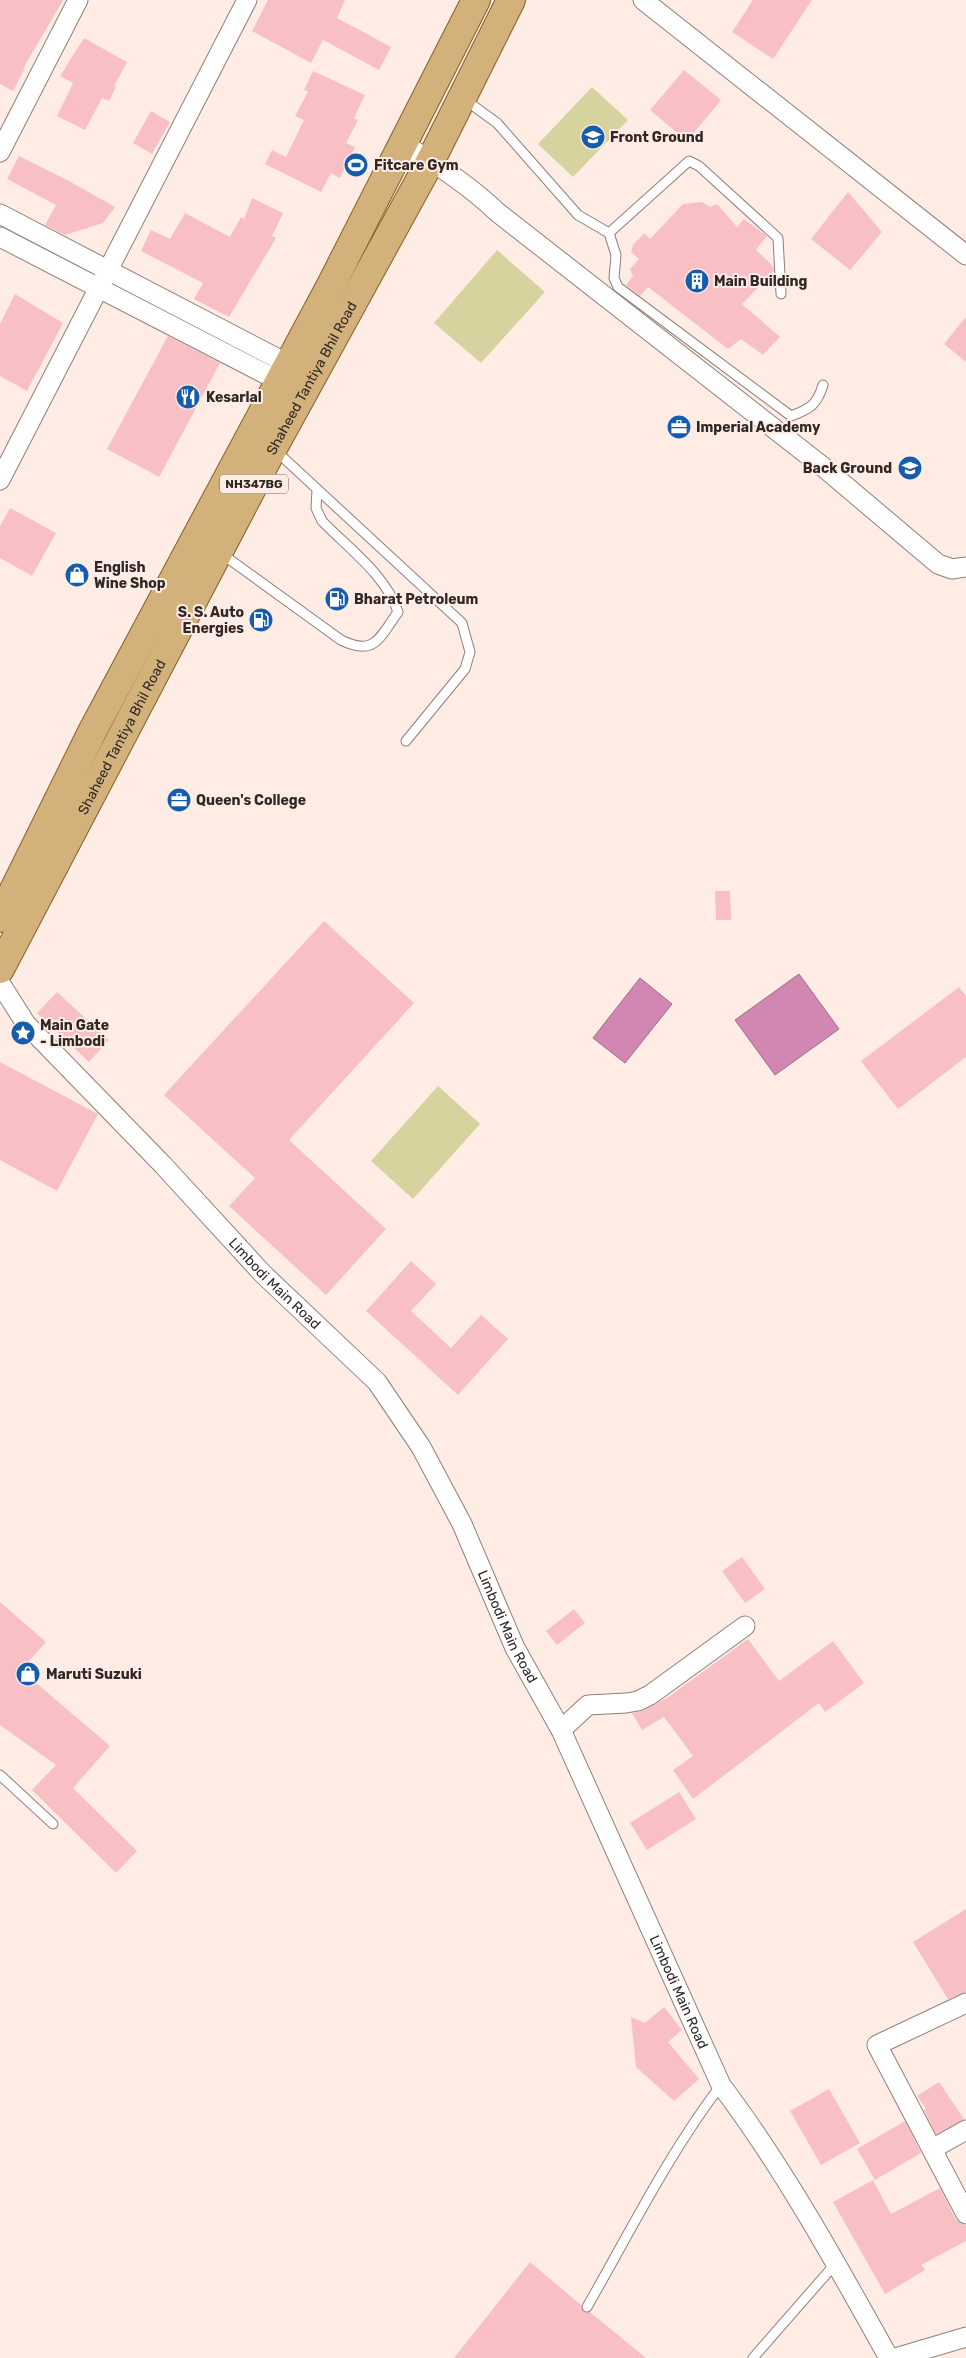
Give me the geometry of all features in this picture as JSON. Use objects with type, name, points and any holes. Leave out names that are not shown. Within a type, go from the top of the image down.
[{"type":"main road","name":"Shaheed Tantiya Bhil Road","points":[[0,969],[273,448],[275,417],[284,373],[476,0]]},
{"type":"main road","name":"Shaheed Tantiya Bhil Road","points":[[0,918],[93,730],[275,417],[431,160],[511,0]]},
{"type":"street","points":[[0,152],[78,0]]},
{"type":"street","points":[[0,480],[247,0]]},
{"type":"street","points":[[643,0],[966,255]]},
{"type":"street","points":[[403,144],[431,160],[478,193],[497,212],[822,466],[938,564],[952,570],[966,567]]},
{"type":"street","points":[[0,214],[108,270],[284,373]]},
{"type":"street","points":[[0,237],[99,288],[284,373]]},
{"type":"street","name":"Limbodi Main Road","points":[[0,983],[26,1024],[163,1165],[263,1274],[377,1382],[421,1447],[462,1524],[515,1648],[561,1730],[721,2085],[741,2112],[837,2263],[889,2358]]},
{"type":"street","points":[[561,1730],[588,1705],[626,1703],[650,1695],[745,1626]]},
{"type":"street","points":[[966,2003],[876,2045],[966,2214]]},
{"type":"street","points":[[932,2149],[966,2130]]},
{"type":"street","points":[[895,2358],[966,2338]]},
{"type":"lane","points":[[463,99],[497,123],[578,215],[609,233],[616,255],[614,278],[618,288],[790,416],[807,410],[819,398],[823,385]]},
{"type":"lane","points":[[609,233],[689,161],[699,166],[778,238],[781,294]]},
{"type":"lane","points":[[273,448],[462,623],[470,652],[464,669],[406,742]]},
{"type":"lane","points":[[220,552],[341,640],[356,648],[368,646],[378,639],[398,612],[393,596],[383,582],[322,521],[316,508],[317,490]]},
{"type":"lane","points":[[0,1775],[53,1824]]},
{"type":"lane","points":[[587,2307],[682,2142],[701,2111],[721,2085]]},
{"type":"lane","points":[[753,2358],[837,2263]]},
{"type":"shaded area","points":[[592,87],[628,120],[573,177],[538,144]]},
{"type":"shaded area","points":[[497,250],[545,292],[481,363],[434,323]]},
{"type":"shaded area","points":[[799,974],[839,1029],[775,1075],[735,1020]]},
{"type":"shaded area","points":[[640,978],[672,1004],[625,1063],[593,1038]]},
{"type":"shaded area","points":[[438,1086],[480,1124],[413,1199],[371,1161]]},
{"type":"building","points":[[0,0],[63,0],[24,67],[13,91],[0,84]]},
{"type":"building","points":[[268,0],[345,0],[337,18],[391,47],[379,70],[323,40],[311,63],[252,31]]},
{"type":"building","points":[[753,0],[812,0],[773,59],[732,32]]},
{"type":"building","points":[[84,38],[127,62],[114,86],[116,87],[109,101],[102,98],[85,130],[57,116],[73,83],[60,76]]},
{"type":"building","points":[[684,70],[721,100],[687,141],[650,110]]},
{"type":"building","points":[[313,71],[365,95],[354,118],[358,120],[346,143],[355,147],[340,178],[331,173],[321,192],[265,164],[272,150],[286,157],[304,120],[295,116],[308,92],[304,90]]},
{"type":"building","points":[[151,111],[170,122],[152,154],[133,143]]},
{"type":"building","points":[[19,156],[115,207],[103,223],[65,235],[45,225],[56,205],[7,179]]},
{"type":"building","points":[[848,192],[882,232],[850,270],[811,239]]},
{"type":"building","points":[[252,198],[283,213],[272,236],[276,238],[229,317],[194,299],[203,283],[141,251],[151,230],[170,239],[185,213],[230,237],[241,217],[244,219]]},
{"type":"building","name":"Main Building","points":[[702,202],[710,207],[717,204],[737,227],[744,219],[767,236],[756,250],[773,266],[774,271],[742,304],[780,337],[763,355],[741,339],[728,349],[648,287],[640,296],[626,285],[633,276],[630,269],[639,259],[631,252],[633,245],[644,233],[650,239],[683,204]]},
{"type":"building","points":[[15,294],[63,323],[27,391],[0,376],[0,324]]},
{"type":"building","points":[[966,317],[966,362],[944,344]]},
{"type":"building","points":[[168,336],[220,363],[159,477],[107,449]]},
{"type":"building","points":[[10,508],[56,533],[32,576],[0,558],[0,526]]},
{"type":"building","points":[[715,891],[730,891],[731,920],[716,920]]},
{"type":"building","points":[[324,921],[414,1003],[289,1140],[386,1229],[326,1295],[229,1206],[255,1178],[164,1095]]},
{"type":"building","points":[[959,987],[966,996],[966,1057],[898,1109],[861,1061]]},
{"type":"building","points":[[57,992],[109,1040],[89,1062],[37,1013]]},
{"type":"building","points":[[0,1062],[98,1114],[57,1191],[0,1160]]},
{"type":"building","points":[[411,1261],[436,1284],[411,1311],[451,1348],[481,1315],[508,1339],[458,1395],[366,1311]]},
{"type":"building","points":[[742,1557],[765,1589],[745,1603],[722,1571]]},
{"type":"building","points":[[0,1602],[46,1642],[21,1670],[110,1746],[73,1788],[137,1851],[116,1873],[32,1790],[56,1765],[0,1725]]},
{"type":"building","points":[[574,1609],[585,1623],[557,1645],[546,1631]]},
{"type":"building","points":[[748,1639],[779,1681],[833,1641],[864,1683],[825,1712],[819,1703],[693,1799],[673,1770],[693,1756],[664,1717],[642,1730],[632,1713],[643,1711],[667,1698]]},
{"type":"building","points":[[679,1792],[696,1819],[647,1850],[630,1823]]},
{"type":"building","points":[[966,1909],[966,1992],[948,1999],[913,1942]]},
{"type":"building","points":[[664,2007],[682,2030],[668,2042],[699,2079],[674,2101],[636,2067],[631,2017],[645,2023]]},
{"type":"building","points":[[939,2082],[964,2119],[936,2134],[924,2110],[926,2109],[917,2096]]},
{"type":"building","points":[[829,2089],[860,2143],[821,2165],[790,2111]]},
{"type":"building","points":[[905,2121],[921,2153],[875,2180],[857,2149]]},
{"type":"building","points":[[873,2180],[891,2214],[940,2188],[956,2220],[966,2226],[966,2241],[921,2265],[925,2270],[885,2294],[833,2202]]},
{"type":"building","points":[[530,2262],[581,2305],[584,2312],[590,2312],[646,2358],[454,2358]]},
{"type":"place","name":"Front Ground","points":[[593,137]]},
{"type":"place","name":"Fitcare Gym","points":[[356,165]]},
{"type":"place","name":"Main Building","points":[[697,281]]},
{"type":"place","name":"Kesarlal","points":[[188,397]]},
{"type":"place","name":"Imperial Academy","points":[[679,427]]},
{"type":"place","name":"Back Ground","points":[[910,468]]},
{"type":"place","name":"English Wine Shop","points":[[77,575]]},
{"type":"place","name":"Bharat Petroleum","points":[[337,599]]},
{"type":"place","name":"S. S. Auto Energies","points":[[261,620]]},
{"type":"place","name":"Queen's College","points":[[179,800]]},
{"type":"place","name":"Main Gate - Limbodi","points":[[23,1033]]},
{"type":"place","name":"Maruti Suzuki","points":[[28,1674]]}]
